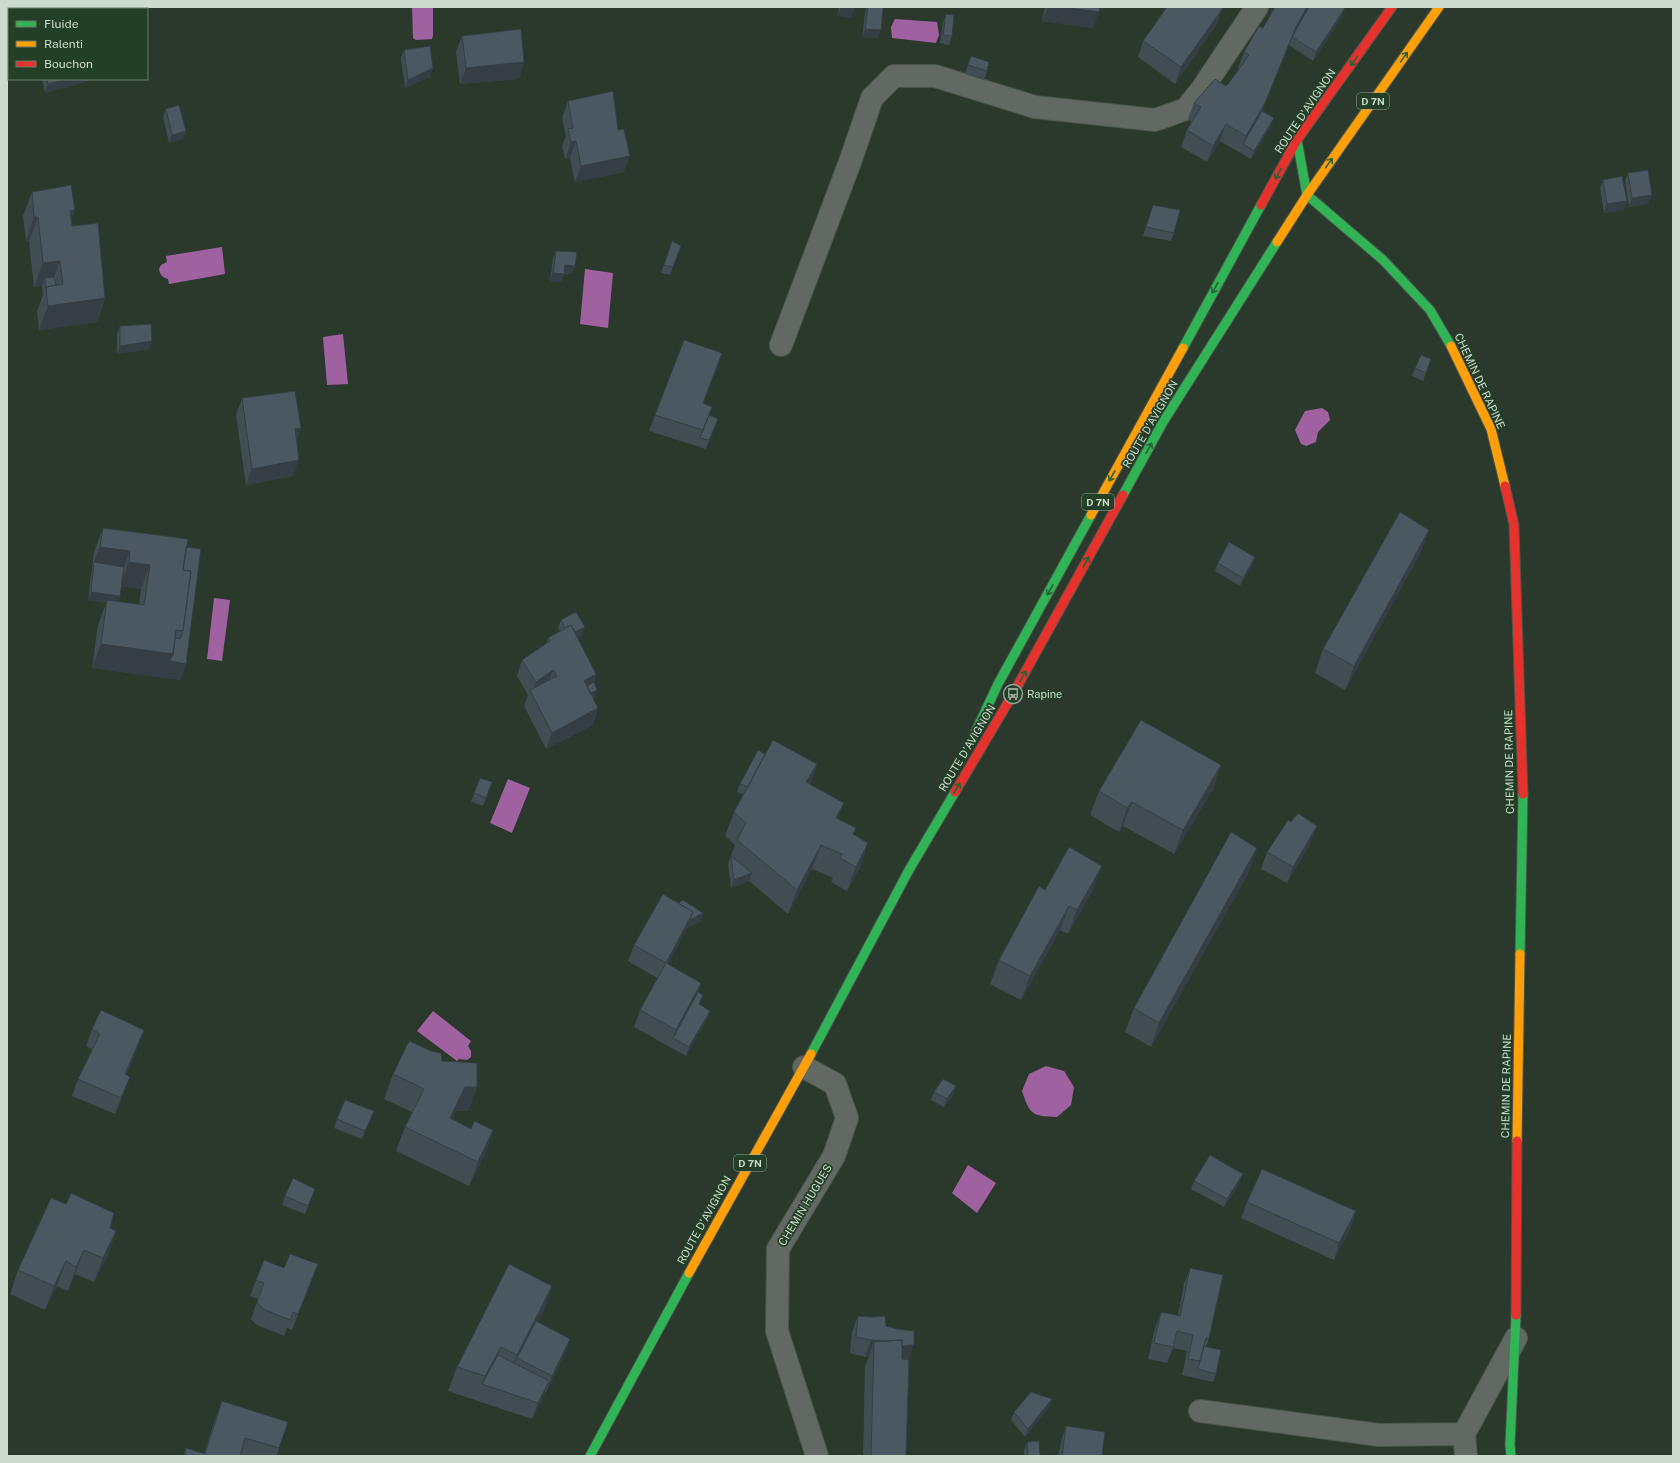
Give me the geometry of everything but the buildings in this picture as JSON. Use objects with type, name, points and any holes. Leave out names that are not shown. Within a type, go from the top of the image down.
[{"type":"main road","name":"ROUTE D'AVIGNON","points":[[971,741],[998,684],[1297,140],[1392,7]]},
{"type":"main road","name":"ROUTE D'AVIGNON","points":[[909,870],[1013,694],[1163,422],[1307,195],[1439,7]]},
{"type":"main road","points":[[1297,140],[1307,195]]},
{"type":"main road","name":"CHEMIN DE RAPINE","points":[[1307,195],[1383,260],[1430,310],[1455,353],[1492,429],[1514,525],[1522,788],[1517,1122],[1516,1338],[1510,1445],[1511,1456]]},
{"type":"main road","name":"ROUTE D'AVIGNON","points":[[590,1456],[652,1339],[804,1067],[909,870],[957,770]]},
{"type":"street","points":[[781,345],[850,162],[872,98],[894,76],[935,76],[1035,107],[1154,120],[1186,109],[1202,89],[1257,7]]},
{"type":"street","name":"CHEMIN HUGUES","points":[[804,1067],[835,1084],[847,1118],[834,1156],[778,1249],[778,1331],[817,1456]]},
{"type":"street","points":[[1466,1456],[1464,1434],[1516,1338]]},
{"type":"street","points":[[1200,1411],[1379,1435],[1464,1434]]},
{"type":"shaded area","points":[[412,7],[433,7],[432,39],[416,40],[413,38]]},
{"type":"shaded area","points":[[895,19],[937,22],[939,35],[936,43],[892,38],[891,27]]},
{"type":"shaded area","points":[[222,247],[225,274],[169,284],[168,279],[163,277],[160,273],[159,269],[161,265],[167,262],[166,256]]},
{"type":"shaded area","points":[[585,269],[613,273],[608,328],[580,324]]},
{"type":"shaded area","points":[[343,334],[348,384],[327,385],[323,337]]},
{"type":"shaded area","points":[[1322,408],[1328,412],[1330,420],[1318,432],[1316,442],[1306,446],[1301,444],[1295,430],[1305,411]]},
{"type":"shaded area","points":[[214,598],[230,600],[222,661],[207,659]]},
{"type":"shaded area","points":[[508,779],[530,788],[512,833],[490,823]]},
{"type":"shaded area","points":[[433,1011],[471,1041],[468,1046],[471,1051],[471,1057],[467,1060],[459,1059],[457,1061],[417,1031]]},
{"type":"shaded area","points":[[1046,1066],[1064,1071],[1074,1087],[1071,1105],[1057,1117],[1042,1116],[1033,1113],[1027,1105],[1022,1091],[1029,1074]]},
{"type":"shaded area","points":[[968,1165],[996,1183],[977,1213],[952,1193]]},
{"type":"traffic: fast","points":[[1297,140],[1307,195],[1383,260],[1430,310],[1451,346]]},
{"type":"traffic: fast","points":[[1183,348],[1261,205]]},
{"type":"traffic: fast","points":[[1123,495],[1163,422],[1277,242]]},
{"type":"traffic: fast","points":[[974,735],[998,684],[1091,515]]},
{"type":"traffic: fast","points":[[811,1054],[909,870],[955,792]]},
{"type":"traffic: fast","points":[[1520,954],[1523,794]]},
{"type":"traffic: fast","points":[[590,1456],[689,1273]]},
{"type":"traffic: fast","points":[[1511,1456],[1510,1445],[1516,1315]]},
{"type":"traffic: slow","points":[[1277,242],[1307,195],[1439,7]]},
{"type":"traffic: slow","points":[[1451,346],[1491,429],[1505,486]]},
{"type":"traffic: slow","points":[[1091,515],[1183,348]]},
{"type":"traffic: slow","points":[[1517,1141],[1520,954]]},
{"type":"traffic: slow","points":[[689,1273],[811,1054]]},
{"type":"traffic: jam","points":[[1261,205],[1297,140],[1392,7]]},
{"type":"traffic: jam","points":[[1505,486],[1514,525],[1523,794]]},
{"type":"traffic: jam","points":[[955,792],[1013,694],[1123,495]]},
{"type":"traffic: jam","points":[[1516,1315],[1517,1141]]},
{"type":"place","name":"Rapine","points":[[1013,694]]}]
